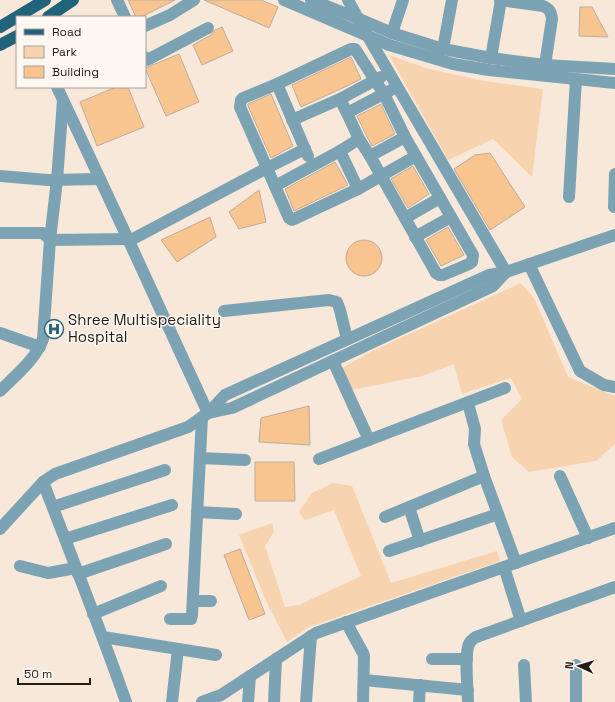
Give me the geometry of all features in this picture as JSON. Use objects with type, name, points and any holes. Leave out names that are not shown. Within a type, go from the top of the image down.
[{"type":"main road","points":[[23,16],[45,0]]},
{"type":"main road","points":[[49,16],[73,0]]},
{"type":"main road","points":[[0,27],[16,19]]},
{"type":"main road","points":[[0,46],[16,37]]},
{"type":"street","points":[[117,0],[125,16]]},
{"type":"street","points":[[146,26],[194,0]]},
{"type":"street","points":[[284,0],[389,46],[453,64],[489,70],[615,83]]},
{"type":"street","points":[[311,0],[392,33],[443,49],[491,58],[545,65],[615,69]]},
{"type":"street","points":[[348,0],[366,35],[506,272]]},
{"type":"street","points":[[392,33],[403,0]]},
{"type":"street","points":[[443,49],[452,0]]},
{"type":"street","points":[[491,58],[501,0],[543,6],[549,9],[552,13],[545,65]]},
{"type":"street","points":[[146,60],[208,28]]},
{"type":"street","points":[[340,99],[348,113],[359,139],[370,156],[381,177],[415,237],[436,272],[443,275],[472,262],[472,255],[451,217],[440,198],[416,156],[405,137],[384,94],[353,48],[277,84],[243,98],[240,103],[240,107],[289,218],[292,220],[358,189],[381,177],[416,156]]},
{"type":"street","points":[[292,120],[340,99],[389,72]]},
{"type":"street","points":[[569,197],[576,79]]},
{"type":"street","points":[[277,84],[312,166]]},
{"type":"street","points":[[348,113],[398,87]]},
{"type":"street","points":[[57,88],[129,240],[205,415],[200,458],[192,615],[191,619],[170,619]]},
{"type":"street","points":[[0,391],[35,354],[43,339],[50,240],[57,180],[63,101]]},
{"type":"street","points":[[370,156],[405,137]]},
{"type":"street","points":[[275,186],[359,139]]},
{"type":"street","points":[[0,233],[43,233],[50,240],[129,240],[305,149]]},
{"type":"street","points":[[340,151],[358,189]]},
{"type":"street","points":[[614,207],[615,174]]},
{"type":"street","points":[[0,176],[57,180],[100,179]]},
{"type":"street","points":[[405,218],[440,198]]},
{"type":"street","points":[[415,237],[451,217]]},
{"type":"street","points":[[0,529],[43,482],[55,474],[188,427],[205,415],[225,396],[489,274],[506,272],[615,234]]},
{"type":"street","points":[[528,264],[580,371],[604,385],[615,387]]},
{"type":"street","points":[[205,415],[232,408],[493,286],[506,272]]},
{"type":"street","points":[[224,311],[329,300],[337,302],[347,339]]},
{"type":"street","points":[[0,333],[40,347]]},
{"type":"street","points":[[333,361],[369,440]]},
{"type":"street","points":[[319,459],[505,388]]},
{"type":"street","points":[[468,402],[475,429],[474,444],[484,476],[516,563]]},
{"type":"street","points":[[200,458],[245,460]]},
{"type":"street","points":[[53,507],[165,470]]},
{"type":"street","points":[[385,517],[484,476]]},
{"type":"street","points":[[560,476],[588,538]]},
{"type":"street","points":[[43,482],[103,637],[126,702]]},
{"type":"street","points":[[65,539],[172,505]]},
{"type":"street","points":[[409,507],[420,541]]},
{"type":"street","points":[[197,512],[236,514]]},
{"type":"street","points":[[389,551],[498,514]]},
{"type":"street","points":[[202,702],[220,698],[250,676],[316,633],[615,528],[615,534]]},
{"type":"street","points":[[20,566],[48,573],[77,571],[166,544]]},
{"type":"street","points":[[504,567],[521,621]]},
{"type":"street","points":[[93,614],[161,586]]},
{"type":"street","points":[[364,680],[420,685],[468,696],[467,659],[468,645],[471,640],[615,587]]},
{"type":"street","points":[[193,601],[211,601]]},
{"type":"street","points":[[346,622],[363,653],[365,660],[363,702]]},
{"type":"street","points":[[306,702],[311,636]]},
{"type":"street","points":[[103,637],[216,655]]},
{"type":"street","points":[[172,702],[178,649]]},
{"type":"street","points":[[274,702],[276,659]]},
{"type":"street","points":[[432,659],[467,659]]},
{"type":"street","points":[[524,665],[526,702]]},
{"type":"street","points":[[576,665],[576,702]]},
{"type":"street","points":[[248,702],[250,676]]},
{"type":"street","points":[[419,702],[420,685]]},
{"type":"green space","points":[[389,55],[426,68],[478,80],[543,89],[532,177],[493,139],[448,160]]},
{"type":"green space","points":[[521,283],[535,300],[568,377],[615,396],[615,444],[596,461],[529,472],[512,457],[501,420],[522,399],[511,378],[462,394],[454,364],[422,376],[351,390],[342,368],[372,351]]},
{"type":"green space","points":[[333,483],[352,486],[391,583],[497,551],[500,561],[309,627],[287,642],[266,601],[239,535],[272,523],[274,532],[265,546],[285,607],[299,605],[361,576],[334,510],[305,520],[299,512],[312,493]]},
{"type":"building","points":[[128,0],[175,0],[143,16],[136,16]]},
{"type":"building","points":[[204,0],[261,0],[278,7],[269,28]]},
{"type":"building","points":[[580,7],[592,7],[608,37],[579,36]]},
{"type":"building","points":[[222,27],[233,51],[202,65],[193,45]]},
{"type":"building","points":[[179,54],[199,102],[166,116],[146,68]]},
{"type":"building","points":[[351,57],[361,79],[301,107],[292,85]]},
{"type":"building","points":[[114,88],[128,88],[144,127],[97,146],[80,102]]},
{"type":"building","points":[[271,94],[293,146],[271,158],[248,104]]},
{"type":"building","points":[[381,104],[395,134],[372,146],[357,116]]},
{"type":"building","points":[[490,153],[525,207],[490,230],[454,169],[475,155]]},
{"type":"building","points":[[335,162],[348,185],[294,211],[285,189]]},
{"type":"building","points":[[413,166],[429,194],[408,208],[391,179]]},
{"type":"building","points":[[259,190],[266,222],[239,229],[229,212]]},
{"type":"building","points":[[210,217],[216,237],[177,262],[161,240]]},
{"type":"building","points":[[448,227],[464,255],[441,266],[426,240]]},
{"type":"building","points":[[364,240],[374,243],[379,248],[382,258],[379,268],[374,273],[364,276],[354,273],[349,268],[346,258],[349,248],[354,243]]},
{"type":"building","points":[[309,406],[310,445],[259,442],[261,418]]},
{"type":"building","points":[[255,462],[294,462],[295,501],[255,501]]},
{"type":"building","points":[[240,549],[265,614],[249,620],[224,555]]},
{"type":"place","name":"Shree Multispeciality Hospital","points":[[54,329]]}]
